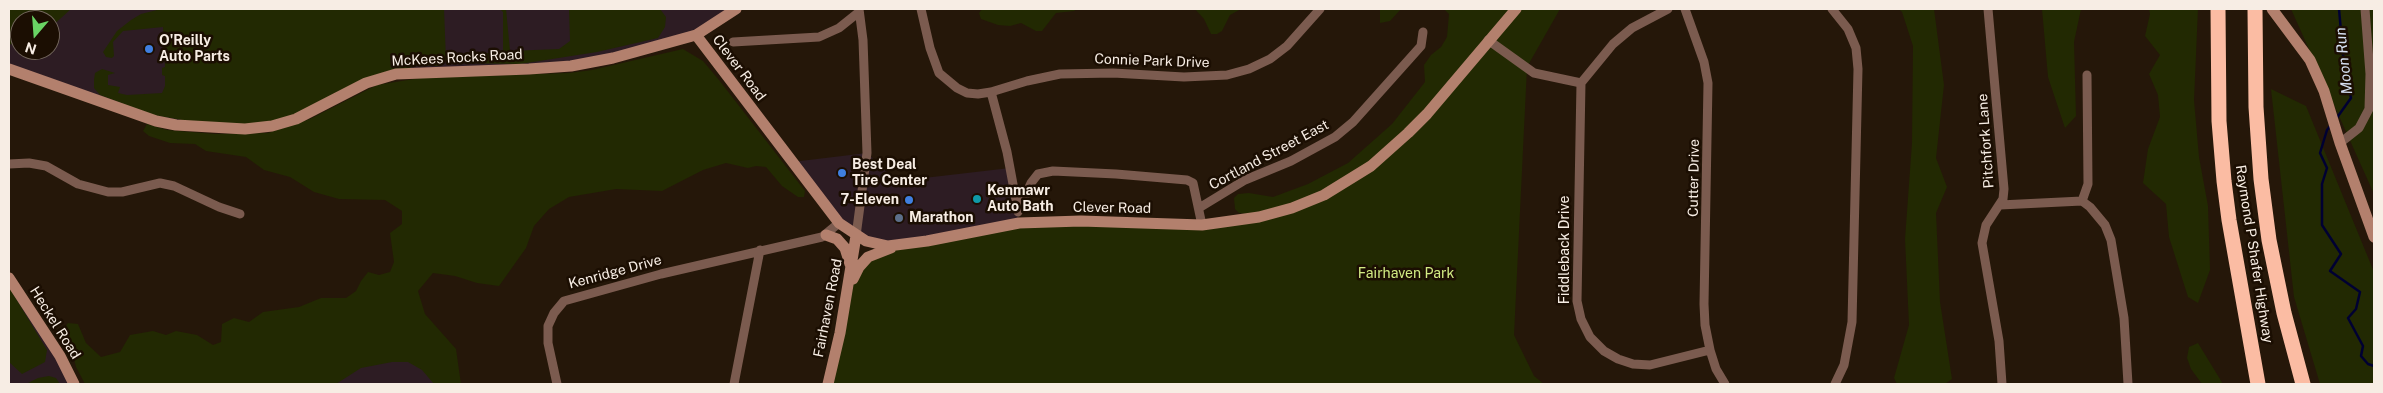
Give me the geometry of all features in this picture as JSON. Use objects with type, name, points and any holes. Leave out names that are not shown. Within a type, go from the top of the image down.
[{"type":"highway","name":"Raymond P Shafer Highway","points":[[2255,9],[2254,54],[2261,179],[2269,240],[2284,313],[2304,384]]},
{"type":"highway","name":"Raymond P Shafer Highway","points":[[2218,10],[2219,121],[2224,181],[2230,229],[2258,384]]},
{"type":"street","name":"McKees Rocks Road","points":[[9,69],[156,121],[176,125],[245,128],[272,126],[296,119],[366,83],[396,74],[571,66],[621,56],[696,36],[736,9]]},
{"type":"street","name":"Connie Park Drive","points":[[921,9],[930,48],[939,73],[956,88],[967,92],[991,92],[1027,81],[1060,74],[1113,73],[1184,78],[1227,76],[1249,69],[1270,59],[1288,46],[1320,9]]},
{"type":"street","name":"Clever Road","points":[[696,36],[839,223],[856,236],[878,244],[903,245],[1018,218],[1202,225],[1259,217],[1292,208],[1324,195],[1371,166],[1427,114],[1516,9]]},
{"type":"street","points":[[1488,40],[1534,72],[1581,82],[1614,44],[1632,28],[1668,9]]},
{"type":"street","name":"Cutter Drive","points":[[1685,9],[1704,62],[1708,83],[1704,304],[1705,325],[1710,350]]},
{"type":"street","points":[[1832,9],[1848,29],[1856,48],[1858,68],[1852,322],[1844,365],[1835,384]]},
{"type":"street","name":"Pitchfork Lane","points":[[1988,9],[2004,189],[2000,204],[1986,225],[1982,243],[1999,342],[2002,384]]},
{"type":"street","points":[[2272,9],[2310,60],[2324,91],[2340,143],[2374,237]]},
{"type":"street","points":[[2340,143],[2359,128],[2369,109],[2370,74],[2365,9]]},
{"type":"street","points":[[733,42],[819,37],[839,28],[859,10]]},
{"type":"street","points":[[856,236],[867,153],[863,40],[859,10]]},
{"type":"street","name":"Cortland Street East","points":[[1199,208],[1245,180],[1291,161],[1335,137],[1353,122],[1421,46],[1424,32]]},
{"type":"street","points":[[2082,201],[2088,184],[2087,75]]},
{"type":"street","name":"Fiddleback Drive","points":[[1581,82],[1577,301],[1581,319],[1590,337],[1604,351],[1632,364],[1650,365],[1666,363],[1710,350]]},
{"type":"street","points":[[991,92],[1007,152],[1018,218]]},
{"type":"street","points":[[9,164],[29,163],[46,166],[78,184],[108,192],[122,192],[160,183],[174,186],[219,207],[240,214]]},
{"type":"street","points":[[1018,218],[1034,178],[1038,174],[1053,171],[1187,180],[1195,188],[1202,225]]},
{"type":"street","points":[[2000,204],[2082,201],[2097,214],[2105,225],[2111,240],[2124,318],[2128,384]]},
{"type":"street","name":"Kenridge Drive","points":[[557,384],[548,343],[548,326],[554,313],[564,301],[661,274],[826,235],[839,223]]},
{"type":"street","points":[[826,235],[837,239],[845,248],[850,257],[851,273]]},
{"type":"street","name":"Fairhaven Road","points":[[828,384],[849,287],[856,236]]},
{"type":"street","points":[[849,287],[859,267],[868,257],[903,245]]},
{"type":"street","points":[[734,384],[760,250]]},
{"type":"street","name":"Heckel Road","points":[[9,278],[55,348],[74,384]]},
{"type":"street","points":[[1710,350],[1716,369],[1725,384]]},
{"type":"shaded area","points":[[9,9],[736,9],[696,35],[613,58],[425,72],[176,125],[9,69]]},
{"type":"shaded area","points":[[867,153],[898,181],[1010,168],[1019,223],[903,245],[856,236],[792,162]]},
{"type":"shaded area","points":[[9,278],[74,384],[9,384]]},
{"type":"shaded area","points":[[426,344],[438,384],[286,384]]},
{"type":"green space","points":[[9,9],[71,9],[60,19],[60,10],[10,10],[9,45]]},
{"type":"green space","points":[[161,9],[444,9],[446,60],[438,66],[419,65],[409,68],[295,116],[274,121],[242,125],[194,122],[153,115],[100,95],[94,88],[94,80],[95,73],[102,69],[115,73],[108,75],[108,85],[120,87],[118,93],[127,95],[162,93],[165,86],[165,76],[162,75],[162,68],[165,67],[163,27],[123,31],[113,42],[114,56],[112,58],[106,57],[103,52],[117,31],[131,20],[141,14]]},
{"type":"green space","points":[[500,9],[506,9],[510,51],[559,49],[570,41],[569,9],[660,9],[666,17],[665,27],[658,38],[597,52],[520,64],[458,63],[456,58],[458,55],[503,52],[503,12]]},
{"type":"green space","points":[[982,9],[1077,9],[1056,13],[1042,31],[1036,31],[1021,23],[1010,26],[998,25],[981,19],[979,13]]},
{"type":"green space","points":[[1195,9],[1241,9],[1230,15],[1222,31],[1217,34],[1211,34],[1204,19]]},
{"type":"green space","points":[[1380,9],[1401,9],[1390,21],[1380,23]]},
{"type":"green space","points":[[1444,9],[1515,9],[1425,114],[1369,164],[1323,193],[1259,215],[1239,213],[1235,209],[1234,198],[1238,194],[1249,193],[1273,197],[1308,184],[1348,163],[1392,124],[1425,82],[1424,65],[1431,55],[1441,47],[1447,37],[1449,14]]},
{"type":"green space","name":"Fairhaven Park","points":[[1518,9],[1560,9],[1527,67],[1514,335],[1534,376],[1544,384],[828,384],[844,310],[859,267],[883,251],[1019,223],[1227,223],[1324,195],[1408,133]]},
{"type":"green space","points":[[1899,9],[1934,9],[1944,85],[1936,158],[1947,187],[1936,213],[1940,302],[1952,379],[1945,384],[1897,384],[1894,378],[1909,325],[1905,239],[1912,143],[1913,46],[1902,12]]},
{"type":"green space","points":[[2042,9],[2081,9],[2074,42],[2076,116],[2065,128],[2048,77]]},
{"type":"green space","points":[[2149,9],[2198,9],[2194,100],[2199,157],[2208,206],[2210,270],[2198,303],[2188,297],[2169,237],[2166,204],[2143,183],[2148,149],[2160,117],[2158,95],[2149,74],[2160,55],[2145,36],[2150,14]]},
{"type":"green space","points":[[2291,9],[2374,9],[2374,194]]},
{"type":"green space","points":[[683,49],[703,61],[719,80],[805,191],[804,197],[798,197],[782,186],[766,167],[756,166],[748,168],[726,163],[703,170],[662,191],[616,189],[569,197],[549,209],[534,226],[526,248],[499,286],[433,273],[418,291],[425,314],[456,349],[461,384],[434,384],[422,370],[408,362],[392,362],[361,368],[336,384],[85,384],[76,367],[72,351],[60,334],[68,323],[78,324],[86,343],[101,357],[120,352],[130,335],[153,331],[166,335],[176,331],[197,335],[213,345],[221,342],[222,324],[234,318],[249,322],[263,312],[299,307],[321,298],[346,298],[356,291],[368,272],[379,275],[390,272],[394,262],[390,233],[402,224],[402,211],[385,200],[339,199],[314,192],[290,177],[264,170],[246,157],[206,151],[195,144],[170,143],[149,136],[143,131],[147,124],[167,130],[215,134],[268,133],[310,119],[377,85],[420,78],[569,73],[592,70]]},
{"type":"green space","points":[[2271,89],[2306,106],[2374,272],[2374,384],[2320,384],[2294,297]]},
{"type":"green space","points":[[9,287],[47,350],[45,362],[22,374],[9,362]]},
{"type":"green space","points":[[2198,343],[2223,384],[2202,384],[2191,369],[2187,358],[2189,347]]},
{"type":"green space","points":[[49,376],[56,378],[60,384],[26,384],[38,378]]},
{"type":"waterway","name":"Moon Run","points":[[2336,119],[2351,98],[2344,65],[2339,9]]},
{"type":"waterway","name":"Moon Run","points":[[2331,125],[2327,130],[2320,153],[2327,168],[2322,184],[2322,225],[2341,254],[2330,271],[2360,292],[2356,309],[2348,318],[2363,346],[2361,356],[2368,364],[2374,366]]},
{"type":"place","name":"O'Reilly Auto Parts","points":[[149,49]]},
{"type":"place","name":"Best Deal Tire Center","points":[[842,173]]},
{"type":"place","name":"Kenmawr Auto Bath","points":[[977,199]]},
{"type":"place","name":"7-Eleven","points":[[909,200]]},
{"type":"place","name":"Marathon","points":[[899,218]]}]
